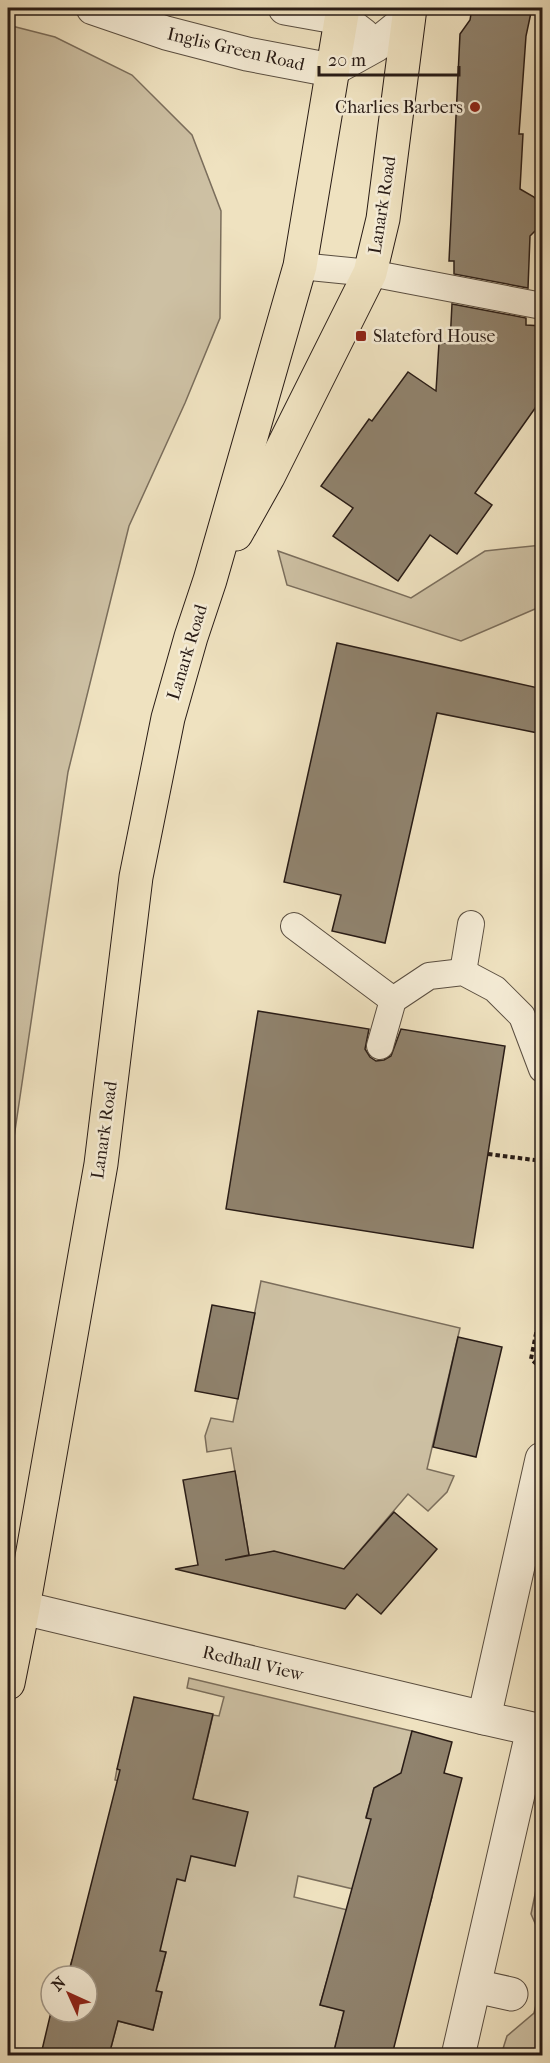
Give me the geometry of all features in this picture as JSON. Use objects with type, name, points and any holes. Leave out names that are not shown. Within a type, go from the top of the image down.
[{"type":"main road","name":"Lanark Road","points":[[8,1683],[101,1164],[136,878],[168,718],[300,266],[342,13]]},
{"type":"main road","name":"Lanark Road","points":[[210,580],[268,477],[370,273],[383,219],[409,13]]},
{"type":"street","name":"Inglis Green Road","points":[[93,8],[176,36],[247,54],[331,70]]},
{"type":"street","points":[[285,8],[342,13],[376,45],[399,93]]},
{"type":"street","points":[[331,70],[376,45],[409,13]]},
{"type":"street","points":[[484,1718],[543,1459]]},
{"type":"street","name":"Redhall View","points":[[23,1608],[533,1729],[458,2055]]},
{"type":"street","points":[[475,1986],[511,1994]]},
{"type":"lane","points":[[300,266],[370,273],[543,306]]},
{"type":"lane","points":[[463,972],[471,924]]},
{"type":"lane","points":[[294,926],[393,1000]]},
{"type":"lane","points":[[380,1046],[393,1000],[429,976],[463,972],[495,989],[522,1016],[543,1069]]},
{"type":"path","points":[[489,1154],[543,1161]]},
{"type":"path","points":[[543,1303],[531,1359],[543,1370]]},
{"type":"shaded area","points":[[8,25],[55,37],[132,75],[192,135],[221,211],[220,318],[185,403],[129,526],[68,772],[8,1178]]},
{"type":"shaded area","points":[[542,545],[542,606],[461,641],[287,585],[278,551],[411,598],[485,551]]},
{"type":"shaded area","points":[[261,1281],[460,1328],[427,1469],[454,1476],[447,1492],[428,1511],[408,1494],[322,1595],[253,1579],[231,1448],[207,1452],[205,1436],[211,1418],[233,1422]]},
{"type":"shaded area","points":[[189,1678],[412,1731],[399,1791],[379,1785],[374,1788],[366,1817],[391,1823],[376,1884],[432,1897],[429,1907],[298,1876],[294,1897],[368,1915],[354,1971],[331,1966],[320,2005],[344,2011],[333,2055],[109,2055],[118,2021],[153,2030],[162,1992],[99,1977],[99,1967],[159,1981],[166,1952],[145,1947],[167,1857],[247,1812],[115,1780],[117,1769],[196,1787],[213,1715],[219,1716],[224,1697],[187,1688]]},
{"type":"shaded area","points":[[542,1861],[542,1939],[531,1914]]},
{"type":"shaded area","points":[[72,1960],[89,1964],[71,1964]]},
{"type":"shaded area","points":[[542,1981],[542,2055],[501,2055],[507,2036],[534,2013]]},
{"type":"building","points":[[472,8],[532,8],[526,36],[519,134],[523,134],[520,189],[534,197],[540,206],[542,218],[538,228],[530,236],[528,288],[454,274],[454,261],[449,261],[460,34],[470,20]]},
{"type":"building","points":[[452,304],[526,318],[526,325],[543,326],[543,397],[475,493],[492,505],[457,554],[430,535],[398,581],[333,536],[353,508],[321,486],[369,419],[372,421],[408,372],[436,391],[439,343],[450,343]]},
{"type":"building","points":[[337,643],[543,689],[543,734],[437,713],[385,943],[332,931],[341,895],[284,882]]},
{"type":"building","points":[[258,1011],[369,1029],[365,1049],[376,1061],[391,1056],[401,1029],[505,1046],[473,1248],[226,1209]]},
{"type":"building","points":[[212,1305],[255,1313],[238,1399],[195,1391]]},
{"type":"building","points":[[458,1337],[502,1347],[476,1457],[433,1447]]},
{"type":"building","points":[[235,1471],[249,1555],[225,1560],[274,1551],[344,1569],[394,1512],[437,1549],[381,1614],[357,1594],[345,1609],[175,1569],[198,1565],[183,1480]]},
{"type":"building","points":[[134,1697],[213,1714],[193,1799],[248,1812],[235,1866],[191,1856],[185,1881],[177,1879],[160,1951],[166,1952],[156,1991],[162,1992],[153,2030],[118,2021],[109,2055],[63,2055],[42,2050],[48,2024],[99,2024],[99,1964],[71,1964],[120,1770],[117,1769]]},
{"type":"building","points":[[412,1731],[452,1742],[444,1773],[462,1778],[392,2055],[333,2055],[344,2011],[320,2005],[371,1819],[366,1818],[374,1788],[401,1773]]},
{"type":"place","name":"Charlies Barbers","points":[[475,107]]},
{"type":"place","name":"Slateford House","points":[[361,336]]}]
